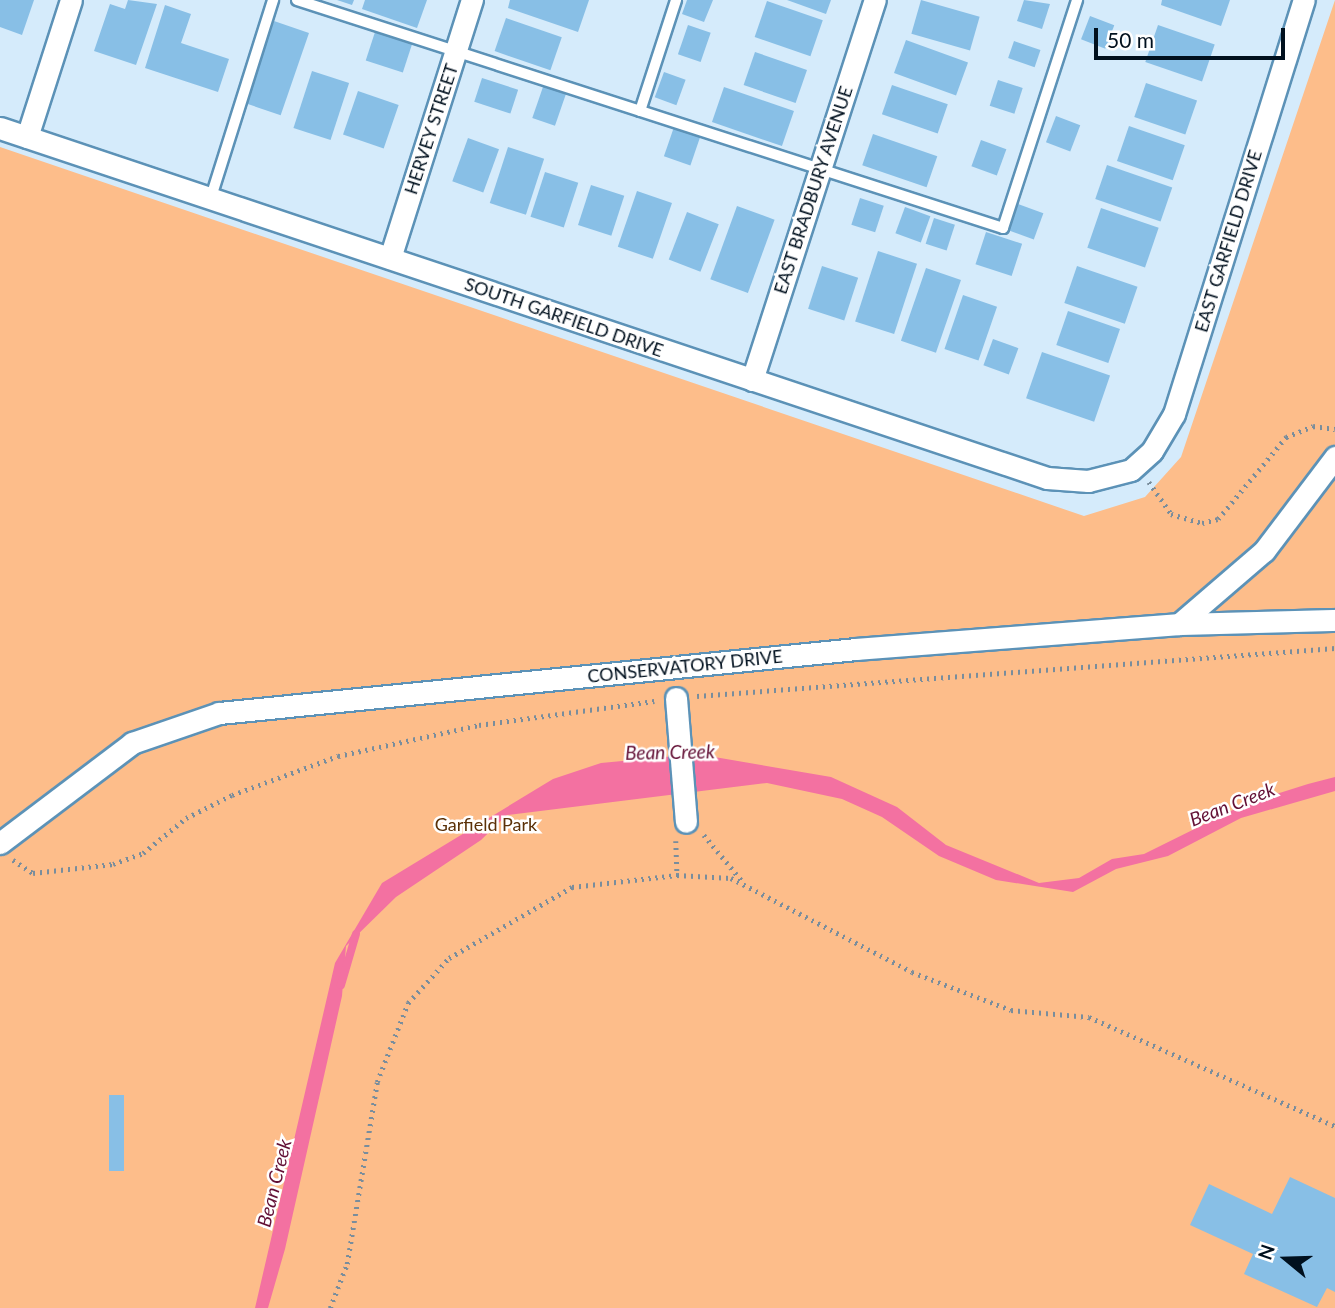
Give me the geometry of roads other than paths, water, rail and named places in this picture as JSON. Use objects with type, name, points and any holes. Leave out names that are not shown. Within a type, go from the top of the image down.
[{"type":"street","points":[[27,137],[71,0]]},
{"type":"street","name":"HERVEY STREET","points":[[390,258],[472,0]]},
{"type":"street","name":"EAST BRADBURY AVENUE","points":[[752,380],[875,0]]},
{"type":"street","name":"EAST GARFIELD DRIVE","points":[[1131,470],[1174,414],[1304,0]]},
{"type":"street","name":"SOUTH GARFIELD DRIVE","points":[[0,128],[1047,478],[1088,481],[1131,470]]},
{"type":"street","points":[[1180,624],[1264,551],[1335,457]]},
{"type":"street","name":"CONSERVATORY DRIVE","points":[[0,844],[132,743],[219,713],[842,650],[1180,624],[1335,620]]},
{"type":"street","points":[[677,698],[686,812]]},
{"type":"lane","points":[[211,197],[273,0]]},
{"type":"lane","points":[[297,0],[1003,228],[1077,0]]},
{"type":"lane","points":[[640,111],[676,0]]},
{"type":"waterway","name":"Bean Creek","points":[[341,985],[356,934]]},
{"type":"park label","name":"Garfield Park","points":[[486,824]]}]
